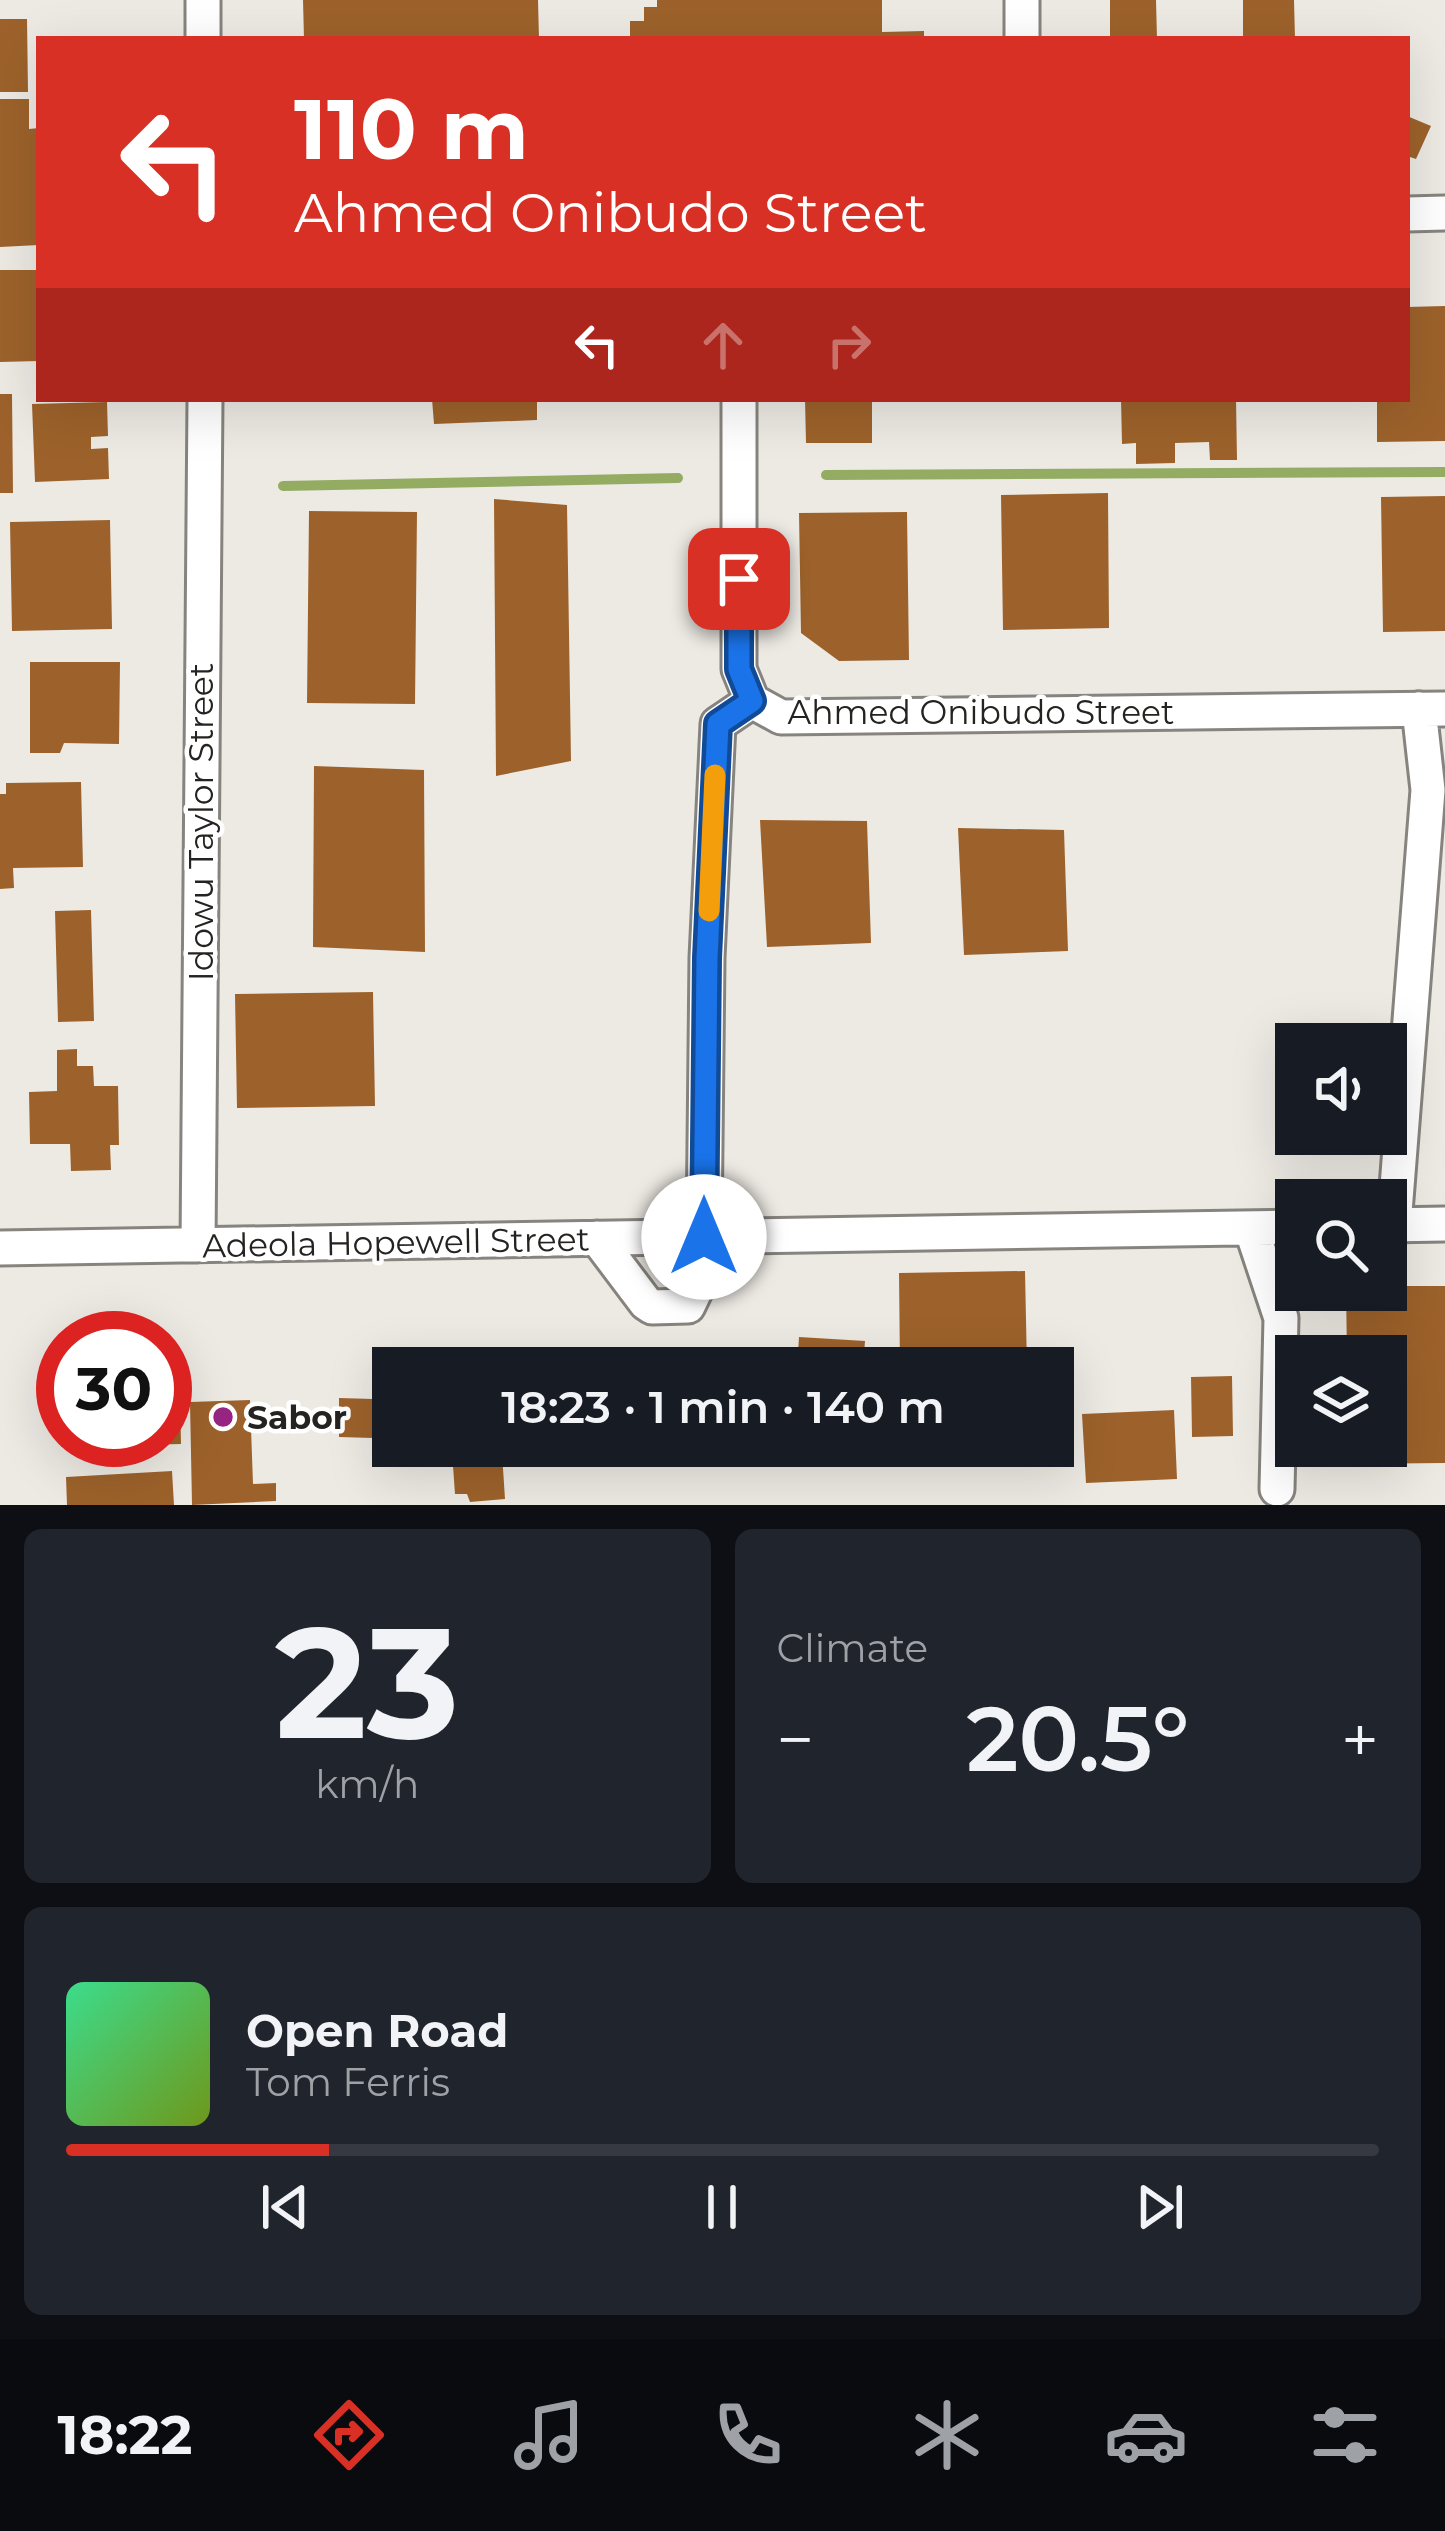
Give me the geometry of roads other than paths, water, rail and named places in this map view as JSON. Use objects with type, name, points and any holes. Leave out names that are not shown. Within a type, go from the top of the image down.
[{"type":"street","points":[[203,0],[203,36]]},
{"type":"street","points":[[1022,0],[1022,36]]},
{"type":"street","points":[[1410,214],[1445,214]]},
{"type":"street","name":"Idowu Taylor Street","points":[[198,1245],[205,402]]},
{"type":"street","name":"Ahmed Onibudo Street","points":[[739,402],[739,669],[752,701],[781,717],[1432,709]]},
{"type":"street","points":[[597,1238],[646,1303],[652,1307],[692,1304],[706,1266],[697,1237],[718,724],[752,701]]},
{"type":"street","points":[[1394,1179],[1432,709]]},
{"type":"street","points":[[1407,1225],[1445,1224]]},
{"type":"street","name":"Adeola Hopewell Street","points":[[0,1248],[1275,1227]]},
{"type":"street","points":[[1251,1228],[1281,1318],[1277,1489]]},
{"type":"waterway","points":[[826,475],[1445,472]]},
{"type":"waterway","points":[[283,486],[678,478]]},
{"type":"place","name":"Sabor","points":[[223,1417]]}]
